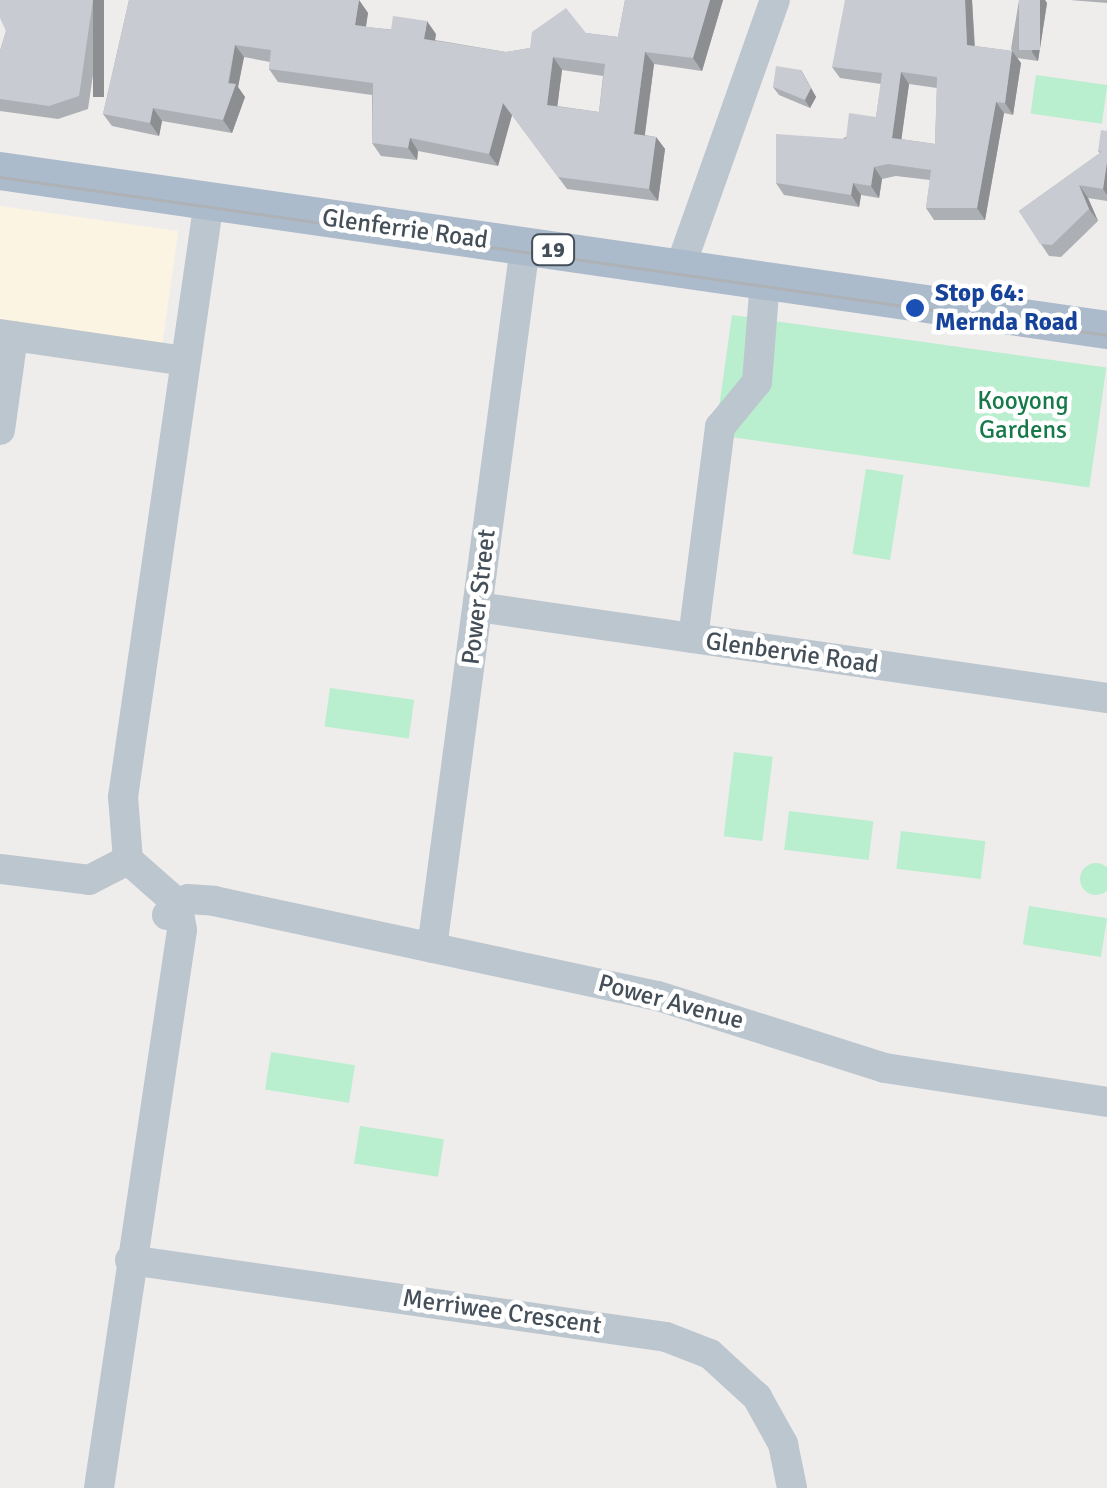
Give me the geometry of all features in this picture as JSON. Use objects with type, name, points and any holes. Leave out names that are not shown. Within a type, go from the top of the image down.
[{"type":"main road","name":"Glenferrie Road","points":[[0,171],[1107,330]]},
{"type":"street","points":[[680,268],[775,0]]},
{"type":"street","points":[[120,864],[123,797],[209,201]]},
{"type":"street","name":"Power Street","points":[[432,948],[525,246]]},
{"type":"street","points":[[693,638],[720,427],[756,382],[765,280]]},
{"type":"street","points":[[0,430],[6,335],[185,361]]},
{"type":"street","name":"Glenbervie Road","points":[[478,607],[1107,698]]},
{"type":"street","points":[[0,869],[89,880],[120,864]]},
{"type":"street","points":[[99,1488],[174,952],[175,913],[120,864]]},
{"type":"street","name":"Power Avenue","points":[[175,913],[197,898],[232,910],[658,996],[886,1068],[1107,1102]]},
{"type":"street","name":"Merriwee Crescent","points":[[130,1260],[666,1336],[710,1354],[756,1397],[783,1444],[792,1488]]},
{"type":"shaded area","points":[[0,206],[178,231],[160,361],[0,338]]},
{"type":"green space","points":[[1036,75],[1107,85],[1102,124],[1031,114]]},
{"type":"green space","name":"Kooyong Gardens","points":[[732,315],[1106,368],[1089,487],[715,435]]},
{"type":"green space","points":[[866,469],[904,475],[890,560],[853,554]]},
{"type":"green space","points":[[330,688],[414,700],[409,738],[325,727]]},
{"type":"green space","points":[[734,752],[773,757],[762,841],[724,836]]},
{"type":"green space","points":[[789,811],[873,821],[869,860],[784,850]]},
{"type":"green space","points":[[901,831],[985,841],[981,879],[896,869]]},
{"type":"green space","points":[[1096,863],[1108,867],[1112,879],[1108,891],[1096,895],[1084,891],[1080,879],[1084,867]]},
{"type":"green space","points":[[1029,906],[1107,918],[1101,957],[1023,945]]},
{"type":"green space","points":[[271,1052],[355,1065],[349,1103],[265,1090]]},
{"type":"green space","points":[[360,1126],[444,1139],[438,1177],[354,1164]]},
{"type":"building","points":[[0,0],[93,0],[79,96],[49,106],[0,99],[0,51],[6,31],[0,18]]},
{"type":"building","points":[[129,0],[359,0],[355,25],[391,30],[393,16],[427,21],[424,39],[506,52],[530,48],[532,32],[566,8],[586,33],[618,37],[625,0],[710,0],[693,58],[645,52],[634,134],[656,137],[649,189],[558,177],[503,103],[489,154],[410,138],[408,148],[372,143],[373,83],[269,69],[271,50],[235,45],[228,83],[236,84],[223,120],[153,108],[150,123],[103,114]],"holes":[[[553,57],[605,64],[599,112],[547,105]]]},
{"type":"building","points":[[845,0],[965,0],[967,45],[1012,51],[1005,103],[996,102],[977,208],[926,208],[931,170],[888,164],[874,167],[871,186],[853,183],[851,195],[776,183],[776,134],[846,139],[849,113],[876,117],[882,73],[832,67]],"holes":[[[901,72],[937,77],[935,144],[892,138]]]},
{"type":"building","points":[[1019,0],[1040,0],[1040,50],[1019,50]]},
{"type":"building","points":[[776,66],[801,70],[811,88],[805,100],[773,87]]},
{"type":"building","points":[[1101,130],[1107,131],[1107,148],[1103,152],[1098,151]]},
{"type":"building","points":[[1107,148],[1103,189],[1079,185],[1089,209],[1052,245],[1040,244],[1019,211]]},
{"type":"tram line","points":[[0,177],[1107,335]]},
{"type":"place","name":"Stop 64: Mernda Road","points":[[915,308]]}]
